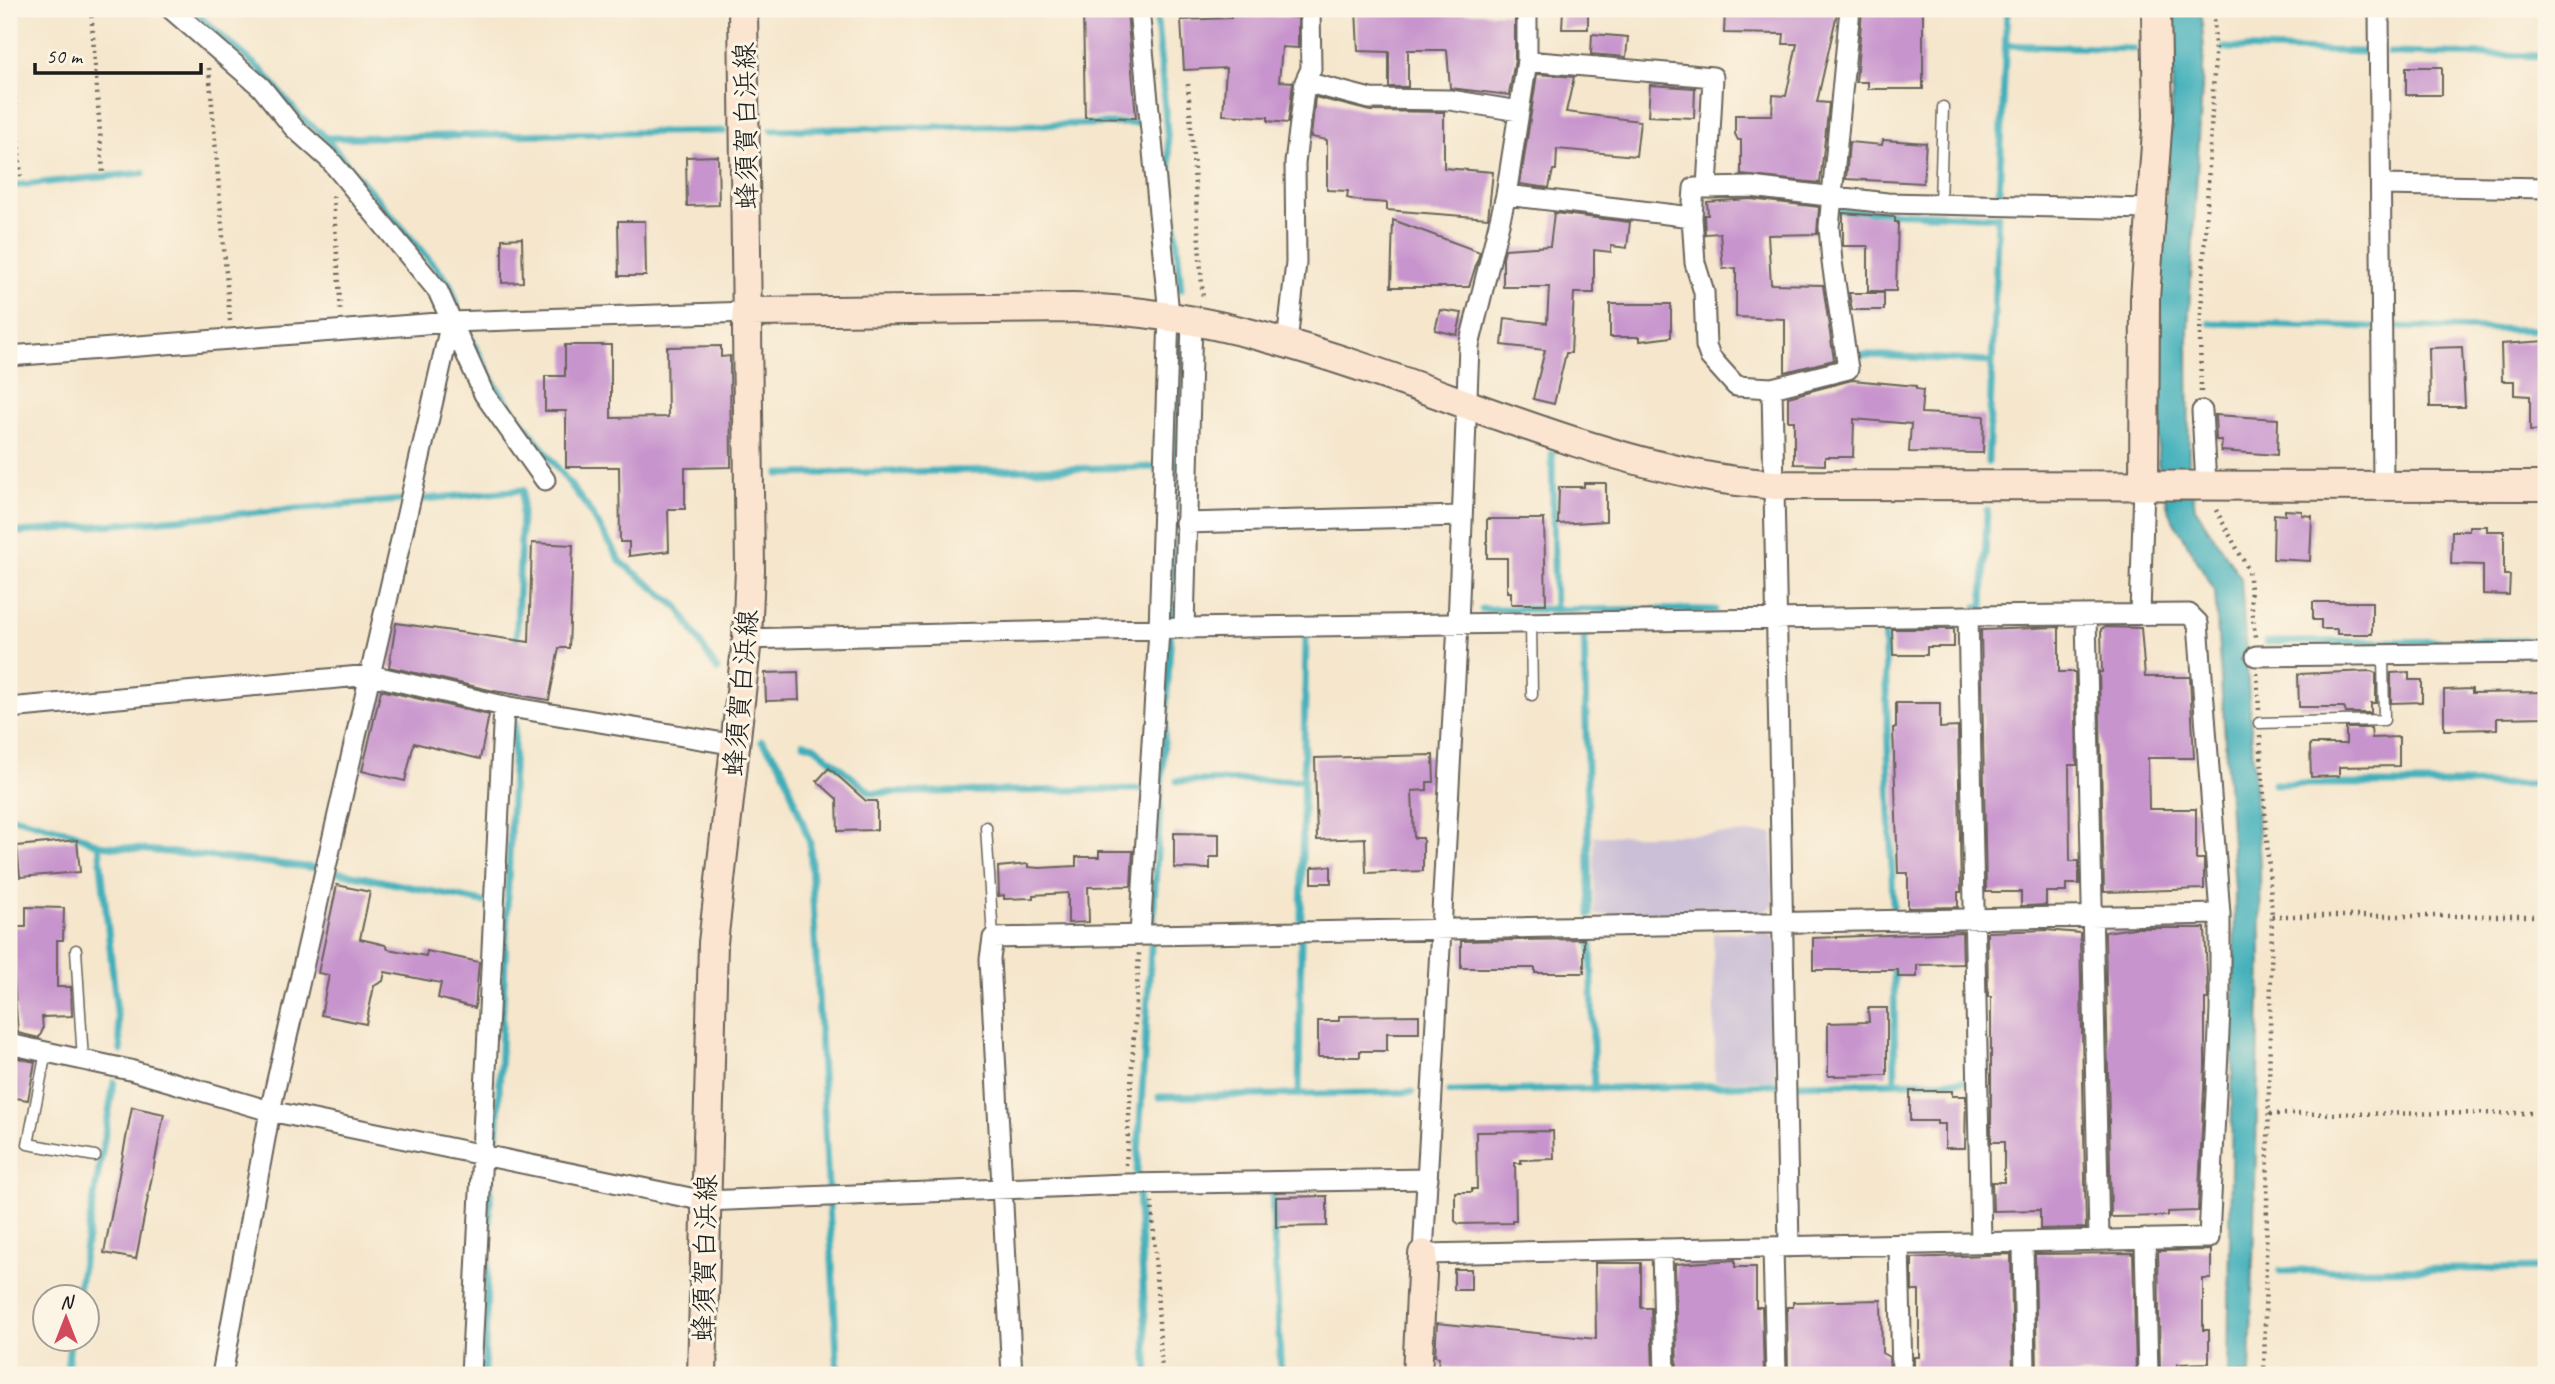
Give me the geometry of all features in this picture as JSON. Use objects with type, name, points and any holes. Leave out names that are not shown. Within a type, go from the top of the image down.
[{"type":"street","points":[[171,9],[206,43],[261,87],[294,128],[330,160],[438,291],[484,394],[545,480]]},
{"type":"street","name":"蜂須賀白浜線","points":[[702,1375],[713,943],[747,639],[750,570],[743,9]]},
{"type":"street","points":[[1139,9],[1188,318],[1185,523],[1171,629]]},
{"type":"street","points":[[1287,343],[1296,263],[1295,163],[1305,82],[1311,69],[1310,9]]},
{"type":"street","points":[[1417,1375],[1458,624],[1469,346],[1506,195],[1527,61],[1527,9]]},
{"type":"street","points":[[1850,9],[1831,197],[1832,262],[1848,369],[1772,387],[1736,386],[1710,357],[1706,346],[1704,292],[1695,263],[1692,217],[1694,188],[1751,187],[1831,197],[1940,204],[2150,209]]},
{"type":"street","points":[[2140,614],[2152,484],[2145,298],[2158,117],[2156,9]]},
{"type":"street","points":[[2379,9],[2383,484]]},
{"type":"street","points":[[1527,61],[1713,77],[1707,188]]},
{"type":"street","points":[[1305,82],[1370,99],[1450,100],[1519,111]]},
{"type":"street","points":[[2382,185],[2546,188]]},
{"type":"street","points":[[1506,195],[1692,217]]},
{"type":"street","points":[[9,356],[451,322],[748,312],[1073,308],[1188,318],[1287,343],[1634,459],[1706,477],[1773,485],[2546,486]]},
{"type":"street","points":[[1149,935],[1171,629],[1188,318]]},
{"type":"street","points":[[222,1375],[270,1111],[451,322]]},
{"type":"street","points":[[1772,387],[1782,922],[1781,1247],[1776,1375]]},
{"type":"street","points":[[2202,411],[2206,485]]},
{"type":"street","points":[[1185,523],[1462,516]]},
{"type":"street","points":[[747,639],[1776,618],[2189,614],[2198,623],[2220,914],[2220,1010],[2209,1238],[1423,1254]]},
{"type":"street","points":[[2086,615],[2099,1240]]},
{"type":"street","points":[[1968,616],[1981,1242]]},
{"type":"street","points":[[2256,656],[2546,653]]},
{"type":"street","points":[[9,708],[371,675],[504,706],[736,745]]},
{"type":"street","points":[[471,1375],[504,706]]},
{"type":"street","points":[[1012,1375],[990,959],[993,938],[2220,914]]},
{"type":"street","points":[[9,1044],[130,1070],[270,1111],[705,1201],[1138,1184],[1428,1179]]},
{"type":"street","points":[[2145,1239],[2148,1375]]},
{"type":"street","points":[[2023,1242],[2025,1375]]},
{"type":"street","points":[[1899,1244],[1902,1375]]},
{"type":"street","points":[[1662,1249],[1665,1375]]},
{"type":"lane","points":[[1940,204],[1943,107]]},
{"type":"lane","points":[[1531,622],[1532,695]]},
{"type":"lane","points":[[2259,723],[2384,720],[2383,655]]},
{"type":"lane","points":[[986,827],[993,938]]},
{"type":"lane","points":[[75,950],[83,1060]]},
{"type":"lane","points":[[46,1052],[28,1144],[95,1156]]},
{"type":"path","points":[[91,9],[103,173]]},
{"type":"path","points":[[2202,411],[2200,332],[2215,55],[2214,9]]},
{"type":"path","points":[[9,28],[21,178]]},
{"type":"path","points":[[206,43],[232,339]]},
{"type":"path","points":[[1188,84],[1188,318]]},
{"type":"path","points":[[330,160],[342,330]]},
{"type":"path","points":[[2206,485],[2211,502],[2248,569],[2256,656],[2272,916],[2264,1375]]},
{"type":"path","points":[[2272,916],[2546,916]]},
{"type":"path","points":[[1149,935],[1138,1184],[1161,1375]]},
{"type":"path","points":[[2270,1114],[2546,1113]]},
{"type":"shaded area","points":[[1773,833],[1773,905],[1761,913],[1595,915],[1594,836]]},
{"type":"shaded area","points":[[1767,932],[1776,940],[1775,1079],[1715,1081],[1713,933]]},
{"type":"water","points":[[2172,9],[2201,9],[2204,52],[2188,330],[2189,464],[2195,508],[2241,578],[2260,864],[2261,960],[2250,1375],[2228,1375],[2235,890],[2215,591],[2169,513],[2158,462],[2160,290],[2175,44]]},
{"type":"building","points":[[1083,9],[1127,11],[1136,118],[1085,117]]},
{"type":"building","points":[[1356,9],[1515,14],[1515,60],[1509,95],[1450,88],[1447,50],[1408,50],[1408,87],[1389,87],[1389,52],[1358,51]]},
{"type":"building","points":[[1563,9],[1588,9],[1588,29],[1562,29]]},
{"type":"building","points":[[1784,9],[1838,9],[1817,102],[1829,103],[1820,183],[1741,175],[1741,140],[1738,140],[1735,134],[1735,115],[1772,115],[1773,95],[1786,96],[1797,44],[1783,44],[1784,34],[1724,33],[1725,10],[1784,13]]},
{"type":"building","points":[[1862,11],[1923,12],[1923,89],[1868,89],[1868,82],[1856,82]]},
{"type":"building","points":[[1231,13],[1298,18],[1298,48],[1282,47],[1279,81],[1293,82],[1288,123],[1268,121],[1268,117],[1223,115],[1226,68],[1184,70],[1181,20],[1231,18]]},
{"type":"building","points":[[1592,34],[1628,37],[1626,57],[1591,54]]},
{"type":"building","points":[[2406,67],[2442,67],[2442,95],[2406,95]]},
{"type":"building","points":[[1537,74],[1574,77],[1566,112],[1640,121],[1636,156],[1557,149],[1556,170],[1553,170],[1549,188],[1520,184]]},
{"type":"building","points":[[1650,85],[1695,88],[1694,118],[1648,116]]},
{"type":"building","points":[[1315,97],[1370,111],[1444,112],[1444,168],[1493,172],[1488,218],[1387,210],[1387,203],[1360,201],[1347,198],[1348,191],[1327,190],[1327,140],[1311,137]]},
{"type":"building","points":[[1883,140],[1926,143],[1923,183],[1846,179],[1849,142],[1882,145]]},
{"type":"building","points":[[718,156],[719,205],[687,206],[686,157]]},
{"type":"building","points":[[1750,199],[1819,207],[1817,234],[1768,235],[1771,284],[1823,285],[1834,360],[1785,372],[1785,319],[1736,317],[1736,268],[1723,269],[1720,233],[1705,234],[1704,215],[1708,215],[1707,202]]},
{"type":"building","points":[[1554,213],[1630,222],[1627,248],[1611,246],[1611,252],[1594,250],[1594,293],[1574,293],[1571,353],[1566,353],[1554,404],[1533,399],[1545,350],[1502,345],[1505,318],[1547,323],[1549,287],[1503,287],[1503,258],[1505,249],[1550,246]]},
{"type":"building","points":[[1843,213],[1895,217],[1895,222],[1898,222],[1896,291],[1868,291],[1868,246],[1843,246]]},
{"type":"building","points":[[1393,220],[1480,252],[1469,287],[1391,287]]},
{"type":"building","points":[[618,221],[645,221],[646,276],[619,276]]},
{"type":"building","points":[[522,238],[523,282],[502,283],[502,239]]},
{"type":"building","points":[[1849,293],[1884,293],[1884,310],[1852,310]]},
{"type":"building","points":[[1610,304],[1671,304],[1671,337],[1640,341],[1640,337],[1610,337]]},
{"type":"building","points":[[1440,310],[1462,313],[1457,335],[1435,330]]},
{"type":"building","points":[[2546,341],[2546,430],[2530,431],[2530,396],[2514,395],[2514,381],[2502,381],[2501,344]]},
{"type":"building","points":[[565,345],[611,345],[611,418],[668,417],[667,347],[721,346],[721,357],[730,356],[731,467],[685,468],[685,509],[668,509],[669,551],[629,556],[629,542],[620,542],[619,467],[566,467],[566,411],[545,411],[545,376],[565,376]]},
{"type":"building","points":[[2462,347],[2465,407],[2430,407],[2429,348]]},
{"type":"building","points":[[1852,380],[1916,386],[1916,389],[1923,390],[1921,413],[1984,416],[1983,453],[1909,452],[1911,424],[1854,419],[1853,457],[1825,457],[1825,465],[1794,464],[1794,421],[1788,421],[1788,397]]},
{"type":"building","points":[[2215,415],[2278,419],[2277,455],[2221,451],[2222,440],[2216,440]]},
{"type":"building","points":[[1584,483],[1606,483],[1606,521],[1558,524],[1559,487],[1584,487]]},
{"type":"building","points":[[2285,510],[2302,511],[2302,515],[2312,516],[2310,561],[2273,559],[2274,514],[2285,515]]},
{"type":"building","points":[[1487,519],[1544,519],[1546,604],[1511,604],[1511,592],[1507,592],[1507,558],[1487,558]]},
{"type":"building","points":[[2469,526],[2487,526],[2487,531],[2504,531],[2504,575],[2510,575],[2509,595],[2483,594],[2483,565],[2451,564],[2452,531],[2469,531]]},
{"type":"building","points":[[532,543],[573,545],[569,648],[559,648],[549,700],[494,691],[389,667],[396,623],[529,642]]},
{"type":"building","points":[[2313,602],[2372,602],[2372,634],[2337,634],[2337,629],[2321,629],[2321,620],[2313,620]]},
{"type":"building","points":[[2059,627],[2059,672],[2075,672],[2077,765],[2069,765],[2070,861],[2079,861],[2079,884],[2066,884],[2066,892],[2046,892],[2046,905],[2021,906],[2021,892],[1986,892],[1981,630]]},
{"type":"building","points":[[2141,628],[2145,677],[2190,677],[2194,758],[2148,758],[2149,809],[2196,809],[2196,859],[2204,859],[2204,889],[2104,892],[2099,672],[2102,672],[2101,629]]},
{"type":"building","points":[[1892,629],[1954,629],[1954,647],[1927,647],[1927,655],[1893,655]]},
{"type":"building","points":[[798,672],[799,700],[766,701],[765,673]]},
{"type":"building","points":[[2409,672],[2409,680],[2422,680],[2422,702],[2391,703],[2391,673]]},
{"type":"building","points":[[2376,673],[2376,703],[2371,703],[2371,713],[2346,713],[2344,707],[2299,707],[2298,674]]},
{"type":"building","points":[[2472,689],[2472,693],[2546,692],[2546,717],[2497,718],[2497,729],[2444,730],[2444,690]]},
{"type":"building","points":[[381,690],[489,715],[480,759],[414,743],[405,781],[362,771]]},
{"type":"building","points":[[1896,703],[1940,703],[1940,728],[1958,727],[1961,892],[1958,892],[1958,907],[1908,908],[1908,873],[1898,873],[1893,728],[1896,728]]},
{"type":"building","points":[[2346,728],[2371,728],[2372,738],[2399,737],[2399,766],[2339,767],[2339,776],[2311,777],[2310,744],[2346,744]]},
{"type":"building","points":[[1433,755],[1434,782],[1427,782],[1427,790],[1412,791],[1414,838],[1423,838],[1423,871],[1366,873],[1365,838],[1317,840],[1315,758]]},
{"type":"building","points":[[829,768],[866,801],[877,801],[877,830],[838,831],[837,799],[817,781]]},
{"type":"building","points":[[1174,833],[1219,834],[1219,857],[1210,857],[1210,869],[1174,868]]},
{"type":"building","points":[[77,840],[80,872],[20,877],[17,846]]},
{"type":"building","points":[[1099,851],[1133,851],[1131,886],[1088,887],[1089,922],[1068,923],[1068,893],[1033,895],[1033,898],[1004,899],[1004,895],[999,896],[998,867],[1028,864],[1028,867],[1040,868],[1076,866],[1076,857],[1099,857]]},
{"type":"building","points":[[1331,866],[1331,883],[1312,883],[1312,867]]},
{"type":"building","points":[[337,885],[370,892],[360,939],[385,945],[388,949],[426,956],[427,951],[479,962],[475,1008],[438,998],[441,983],[385,972],[383,981],[374,986],[366,1024],[321,1015],[329,975],[318,973]]},
{"type":"building","points":[[26,907],[64,908],[63,940],[57,940],[57,987],[71,987],[72,1016],[42,1017],[43,1029],[39,1038],[18,1033],[13,967],[9,967],[9,927],[26,927]]},
{"type":"building","points":[[2134,928],[2205,928],[2208,999],[2205,999],[2205,1067],[2198,1211],[2168,1212],[2168,1216],[2111,1217],[2105,932]]},
{"type":"building","points":[[2046,930],[2080,933],[2086,1228],[2040,1229],[2040,1210],[1993,1211],[1992,1182],[2004,1182],[2004,1142],[1991,1142],[1991,997],[1988,997],[1987,932]]},
{"type":"building","points":[[1962,932],[1963,964],[1917,965],[1917,977],[1898,977],[1898,970],[1813,970],[1813,938]]},
{"type":"building","points":[[1584,939],[1584,973],[1535,973],[1535,968],[1461,968],[1461,941]]},
{"type":"building","points":[[1868,1008],[1887,1008],[1887,1075],[1828,1076],[1828,1023],[1869,1022]]},
{"type":"building","points":[[1419,1015],[1419,1033],[1387,1033],[1387,1051],[1360,1051],[1360,1057],[1318,1057],[1318,1021],[1339,1021],[1339,1016]]},
{"type":"building","points":[[9,1056],[35,1062],[28,1100],[9,1097]]},
{"type":"building","points":[[1910,1091],[1952,1091],[1952,1096],[1966,1096],[1965,1148],[1945,1148],[1945,1124],[1937,1124],[1937,1121],[1910,1121]]},
{"type":"building","points":[[132,1107],[164,1114],[136,1259],[104,1253]]},
{"type":"building","points":[[1553,1131],[1554,1159],[1521,1160],[1521,1163],[1515,1163],[1516,1220],[1512,1220],[1512,1223],[1459,1224],[1455,1221],[1455,1192],[1472,1192],[1472,1189],[1477,1189],[1476,1132]]},
{"type":"building","points":[[1327,1196],[1327,1226],[1276,1227],[1276,1197]]},
{"type":"building","points":[[2211,1250],[2211,1279],[2203,1279],[2203,1330],[2209,1330],[2209,1363],[2177,1364],[2177,1375],[2160,1375],[2158,1251]]},
{"type":"building","points":[[2133,1253],[2136,1375],[2037,1375],[2035,1254]]},
{"type":"building","points":[[2011,1254],[2013,1375],[1914,1375],[1914,1357],[1919,1357],[1919,1291],[1912,1291],[1912,1258]]},
{"type":"building","points":[[1735,1260],[1735,1267],[1756,1267],[1756,1307],[1762,1307],[1764,1375],[1677,1375],[1675,1264]]},
{"type":"building","points":[[1595,1263],[1641,1263],[1641,1308],[1651,1308],[1653,1375],[1468,1375],[1469,1370],[1438,1366],[1439,1357],[1435,1356],[1437,1323],[1596,1339]]},
{"type":"building","points":[[1454,1269],[1471,1269],[1471,1290],[1454,1290]]},
{"type":"building","points":[[1881,1300],[1882,1353],[1889,1357],[1890,1375],[1788,1375],[1787,1307],[1793,1307],[1793,1302]]},
{"type":"waterway","points":[[190,9],[262,71],[301,118],[320,132],[450,284],[457,303]]},
{"type":"waterway","points":[[1156,9],[1181,289]]},
{"type":"waterway","points":[[1999,196],[2007,9]]},
{"type":"waterway","points":[[2006,45],[2134,49]]},
{"type":"waterway","points":[[2224,48],[2368,52]]},
{"type":"waterway","points":[[2390,53],[2546,56]]},
{"type":"waterway","points":[[772,130],[1137,123]]},
{"type":"waterway","points":[[326,138],[724,131]]},
{"type":"waterway","points":[[9,186],[143,173]]},
{"type":"waterway","points":[[1839,210],[1998,217]]},
{"type":"waterway","points":[[1988,462],[1998,216]]},
{"type":"waterway","points":[[2210,323],[2373,327]]},
{"type":"waterway","points":[[2392,327],[2546,330]]},
{"type":"waterway","points":[[469,334],[497,388],[588,508],[621,562],[678,607],[717,670]]},
{"type":"waterway","points":[[1148,1375],[1137,1172],[1170,646],[1180,342]]},
{"type":"waterway","points":[[1854,362],[1854,354],[1992,362]]},
{"type":"waterway","points":[[1552,453],[1555,610]]},
{"type":"waterway","points":[[779,474],[1156,467]]},
{"type":"waterway","points":[[425,499],[523,490],[516,648]]},
{"type":"waterway","points":[[9,533],[402,500]]},
{"type":"waterway","points":[[1976,607],[1983,607],[1987,510]]},
{"type":"waterway","points":[[1482,609],[1715,610]]},
{"type":"waterway","points":[[1884,622],[1893,907]]},
{"type":"waterway","points":[[1584,626],[1590,915]]},
{"type":"waterway","points":[[1301,920],[1306,635]]},
{"type":"waterway","points":[[2266,642],[2546,641]]},
{"type":"waterway","points":[[497,1142],[515,723]]},
{"type":"waterway","points":[[762,741],[782,766],[810,843],[838,1375]]},
{"type":"waterway","points":[[803,743],[814,746],[871,793],[1142,789]]},
{"type":"waterway","points":[[1177,781],[1304,780]]},
{"type":"waterway","points":[[2274,784],[2546,784]]},
{"type":"waterway","points":[[9,816],[74,833],[99,845],[317,868]]},
{"type":"waterway","points":[[99,845],[121,1051]]},
{"type":"waterway","points":[[338,872],[483,902]]},
{"type":"waterway","points":[[1591,937],[1594,1088]]},
{"type":"waterway","points":[[1299,1095],[1301,940]]},
{"type":"waterway","points":[[1894,963],[1895,1082]]},
{"type":"waterway","points":[[1798,1084],[1966,1081]]},
{"type":"waterway","points":[[79,1282],[114,1082]]},
{"type":"waterway","points":[[1449,1092],[1776,1084]]},
{"type":"waterway","points":[[1159,1097],[1412,1092]]},
{"type":"waterway","points":[[484,1375],[491,1168]]},
{"type":"waterway","points":[[1272,1191],[1281,1375]]},
{"type":"waterway","points":[[2280,1271],[2546,1268]]},
{"type":"waterway","points":[[66,1375],[69,1352]]}]
